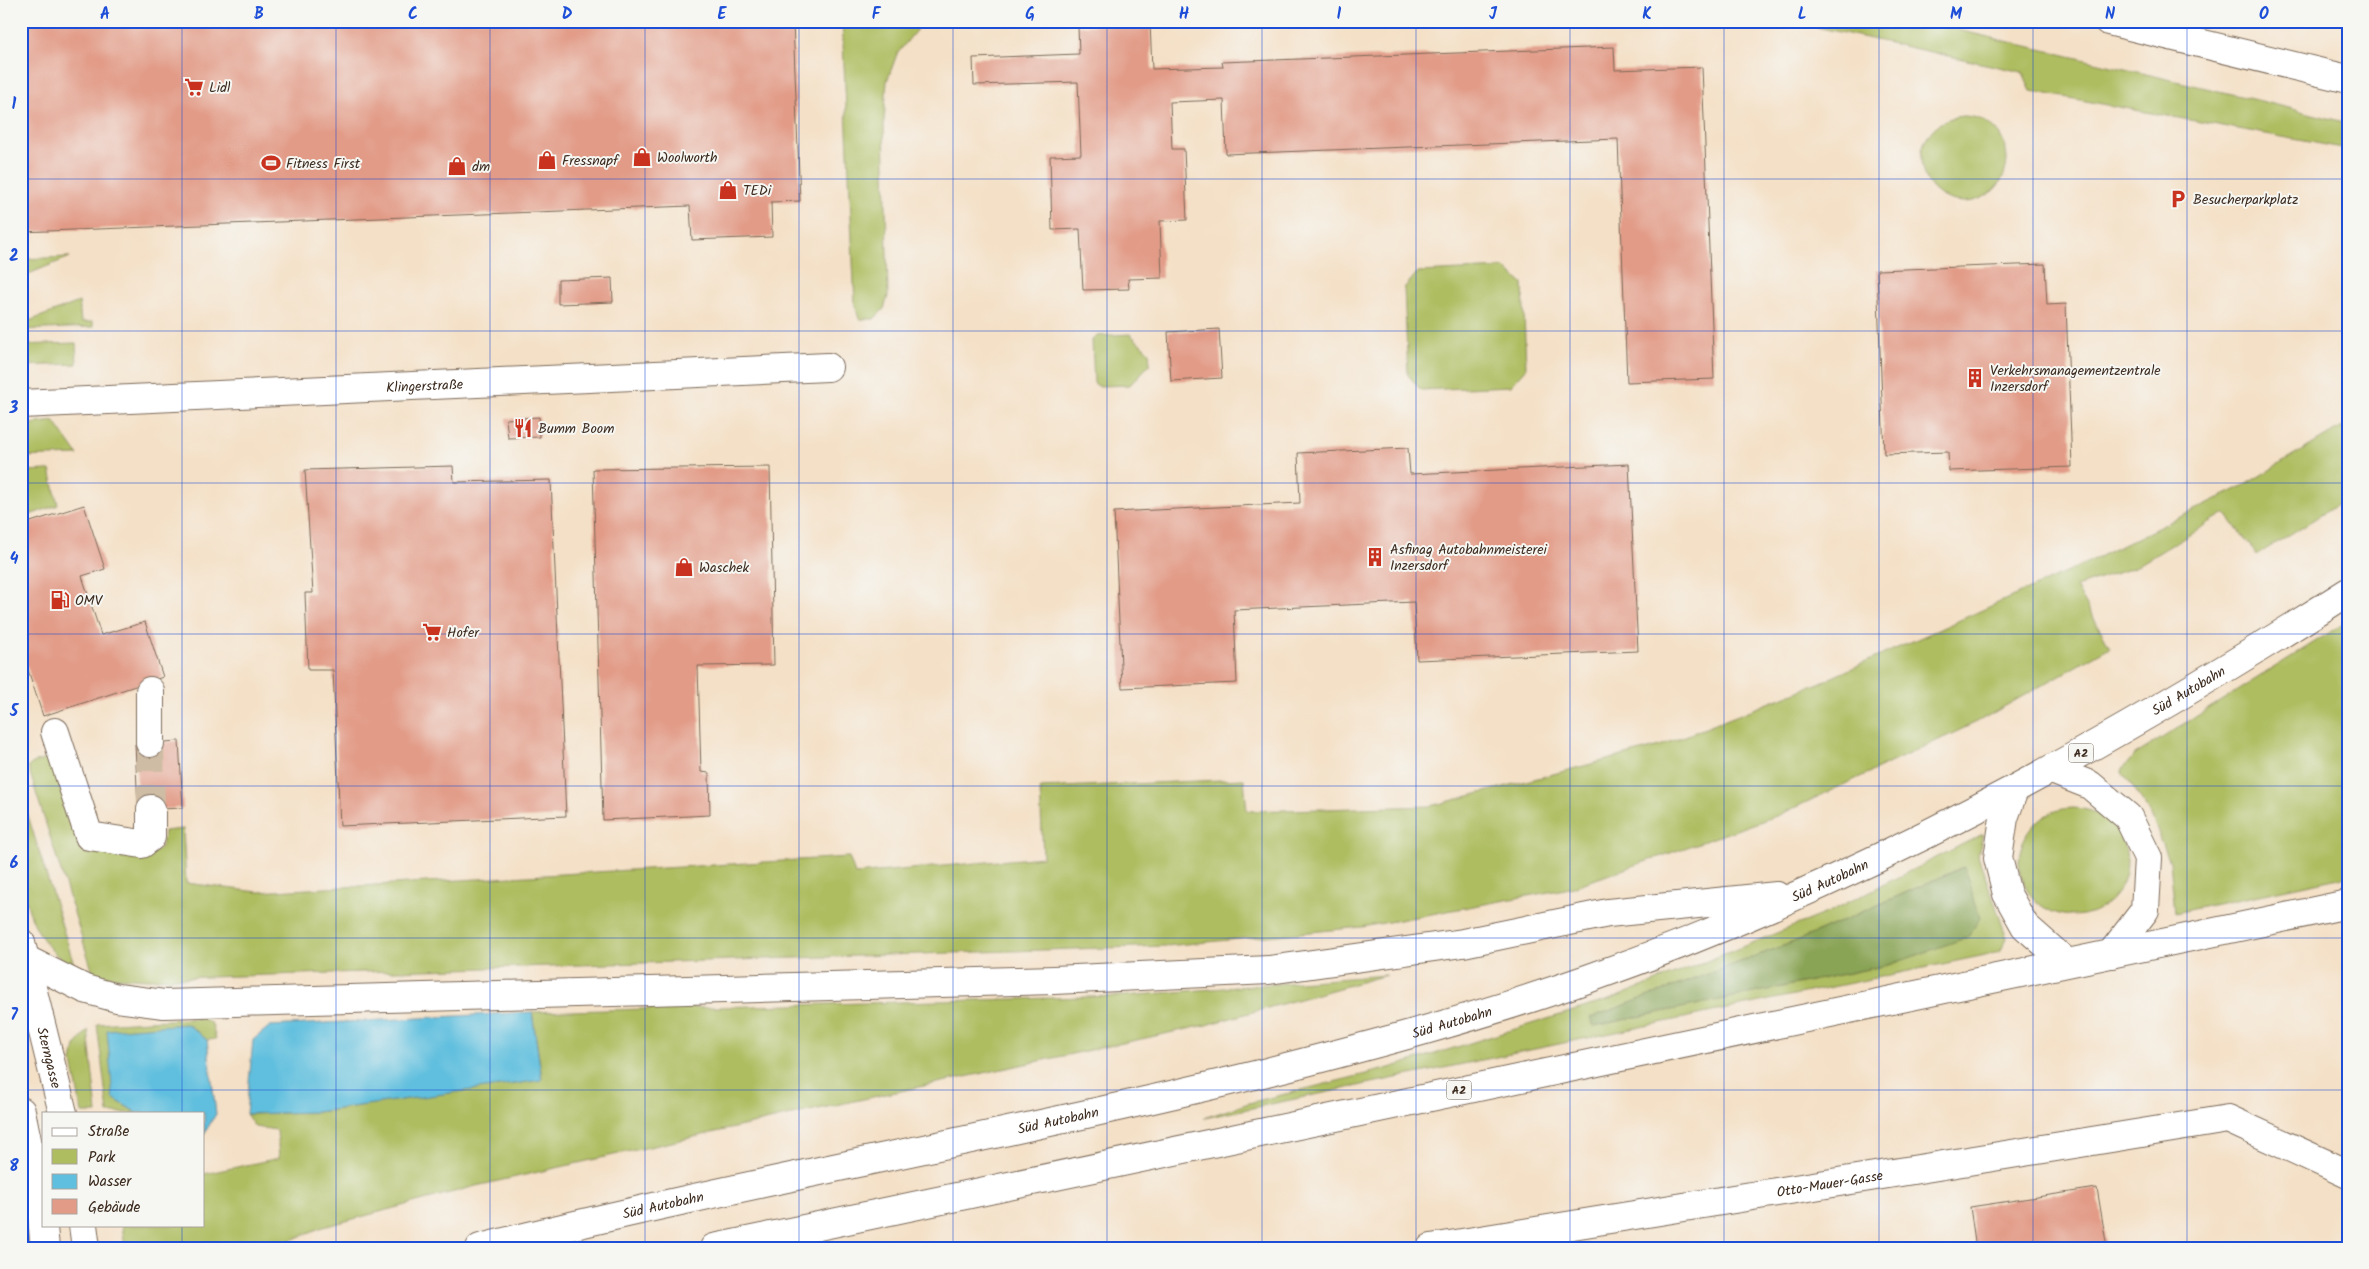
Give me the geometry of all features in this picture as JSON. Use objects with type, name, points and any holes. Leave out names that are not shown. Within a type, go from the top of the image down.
[{"type":"main road","points":[[2108,21],[2348,79]]},
{"type":"main road","name":"Klingerstraße","points":[[21,404],[828,367]]},
{"type":"main road","name":"Süd Autobahn","points":[[480,1248],[611,1215],[1187,1092],[1347,1052],[1478,1015],[1588,979],[1689,942],[1803,894],[1936,832],[2052,770],[2177,698],[2348,592]]},
{"type":"main road","points":[[150,691],[150,744]]},
{"type":"main road","points":[[55,732],[89,836],[142,844],[151,837],[151,810]]},
{"type":"main road","points":[[2052,770],[2090,785],[2128,817],[2148,858],[2145,910],[2111,954]]},
{"type":"main road","points":[[2014,790],[2004,818],[1998,858],[2007,894],[2024,926],[2066,962]]},
{"type":"main road","points":[[24,952],[86,989],[117,998],[164,1004],[1054,980],[1269,970],[1463,942],[1608,913],[1803,894]]},
{"type":"main road","name":"A2","points":[[714,1248],[2348,904]]},
{"type":"main road","name":"Sterngasse","points":[[24,952],[63,1112]]},
{"type":"main road","points":[[21,1111],[42,1217]]},
{"type":"main road","name":"Otto-Mauer-Gasse","points":[[1431,1248],[2228,1119],[2348,1174]]},
{"type":"main road","points":[[43,1226],[45,1248]]},
{"type":"main road","points":[[82,1226],[86,1248]]},
{"type":"green space","points":[[842,21],[930,21],[918,28],[897,54],[887,81],[884,121],[888,296],[884,309],[874,319],[859,319],[855,305]]},
{"type":"green space","points":[[1789,21],[1920,21],[2348,123],[2348,149],[2031,91],[2022,72]]},
{"type":"green space","points":[[1964,116],[1980,119],[1988,123],[2000,135],[2004,143],[2007,159],[2004,175],[2000,183],[1988,195],[1980,199],[1964,202],[1948,199],[1940,195],[1928,183],[1924,175],[1921,159],[1924,143],[1928,135],[1940,123],[1948,119]]},
{"type":"green space","points":[[70,257],[21,277],[21,259]]},
{"type":"green space","points":[[1505,268],[1523,284],[1526,369],[1511,386],[1421,390],[1408,375],[1404,288],[1418,272]]},
{"type":"green space","points":[[79,302],[81,322],[93,322],[93,327],[21,330],[21,324]]},
{"type":"green space","points":[[1130,334],[1149,352],[1150,364],[1130,385],[1098,386],[1094,383],[1092,340],[1097,336]]},
{"type":"green space","points":[[76,343],[77,364],[21,366],[21,345]]},
{"type":"green space","points":[[54,421],[78,455],[21,457],[21,425]]},
{"type":"green space","points":[[2348,423],[2348,498],[2257,555],[2225,513],[2135,567],[2076,587],[2110,647],[1977,722],[1779,815],[1570,888],[1362,927],[1166,946],[148,979],[94,976],[28,767],[33,763],[49,758],[54,761],[81,843],[150,854],[158,850],[162,845],[164,831],[183,829],[186,883],[258,892],[849,857],[855,874],[1043,857],[1040,788],[1244,779],[1247,811],[1431,806],[1660,746],[1819,683],[2074,569],[2243,486]]},
{"type":"green space","points":[[50,470],[58,505],[21,518],[21,471]]},
{"type":"green space","points":[[2348,621],[2348,876],[2175,913],[2170,862],[2150,813],[2121,770],[2135,755]]},
{"type":"green space","points":[[21,793],[76,971],[55,954],[40,934],[30,914],[21,868]]},
{"type":"green space","points":[[2073,808],[2094,812],[2111,824],[2123,841],[2127,862],[2123,883],[2111,900],[2094,912],[2073,916],[2052,912],[2035,900],[2023,883],[2019,862],[2023,841],[2035,824],[2052,812]]},
{"type":"green space","points":[[1983,834],[1978,856],[2007,938],[2000,952],[1204,1118],[1249,1103],[1386,1069],[1612,999],[1829,912]],"holes":[[[1963,867],[1892,964],[1595,1026],[1590,1018],[1799,940]]]},
{"type":"green space","points":[[1964,867],[1980,918],[1968,937],[1892,964],[1594,1026],[1590,1018],[1799,940]]},
{"type":"green space","points":[[1386,975],[1206,1025],[845,1103],[476,1186],[320,1228],[272,1248],[125,1248],[122,1226],[205,1226],[205,1174],[279,1158],[277,1130],[255,1127],[246,1114],[317,1112],[542,1079],[532,1012],[1125,996]]},
{"type":"green space","points":[[202,1018],[212,1024],[216,1039],[207,1040],[187,1024],[113,1098],[135,1112],[108,1112],[97,1024]]},
{"type":"green space","points":[[88,1030],[97,1112],[82,1112],[72,1062],[75,1046]]},
{"type":"water","points":[[532,1012],[542,1080],[317,1112],[246,1114],[253,1040],[270,1026]]},
{"type":"water","points":[[187,1024],[207,1040],[216,1114],[205,1132],[205,1112],[135,1112],[113,1098],[107,1030]]},
{"type":"building","points":[[21,21],[793,21],[800,201],[771,202],[772,237],[692,240],[690,206],[21,232]]},
{"type":"building","points":[[1150,23],[1152,69],[1223,67],[1222,62],[1614,47],[1615,70],[1702,67],[1714,379],[1627,382],[1618,139],[1226,154],[1224,100],[1170,102],[1172,149],[1184,149],[1187,220],[1160,221],[1162,278],[1128,279],[1129,289],[1083,290],[1080,229],[1052,230],[1050,156],[1081,155],[1078,82],[974,85],[973,58],[1079,54],[1078,26]]},
{"type":"building","name":"Verkehrsmanagementzentrale Inzersdorf","points":[[2045,264],[2047,305],[2066,304],[2072,467],[1949,471],[1948,452],[1884,454],[1877,270]]},
{"type":"building","points":[[612,278],[613,302],[558,304],[558,280]]},
{"type":"building","points":[[1219,329],[1222,378],[1171,381],[1168,332]]},
{"type":"building","name":"Bumm Boom","points":[[539,417],[540,437],[508,438],[506,419]]},
{"type":"building","name":"Asfinag Autobahnmeisterei Inzersdorf","points":[[1408,448],[1410,474],[1629,464],[1638,651],[1417,660],[1414,602],[1234,610],[1237,683],[1122,688],[1114,512],[1300,503],[1298,453]]},
{"type":"building","name":"Hofer","points":[[453,466],[454,482],[551,480],[566,816],[340,826],[333,670],[308,670],[305,593],[313,593],[305,470]]},
{"type":"building","name":"Waschek","points":[[770,467],[774,665],[698,666],[701,772],[709,773],[710,815],[603,820],[593,469]]},
{"type":"building","points":[[84,505],[105,569],[82,576],[101,635],[145,622],[163,677],[43,716],[21,648],[21,525]]},
{"type":"building","points":[[179,741],[183,808],[138,810],[135,744]]},
{"type":"building","points":[[2097,1188],[2107,1248],[1976,1248],[1970,1207]]},
{"type":"tunnel","points":[[150,743],[151,809]]},
{"type":"place","name":"Lidl","points":[[194,87]]},
{"type":"place","name":"Woolworth","points":[[642,157]]},
{"type":"place","name":"Fressnapf","points":[[547,160]]},
{"type":"place","name":"Fitness First","points":[[271,163]]},
{"type":"place","name":"dm","points":[[457,166]]},
{"type":"place","name":"TEDi","points":[[728,190]]},
{"type":"place","name":"Besucherparkplatz","points":[[2178,199]]},
{"type":"place","name":"Verkehrsmanagementzentrale Inzersdorf","points":[[1975,378]]},
{"type":"place","name":"Bumm Boom","points":[[523,428]]},
{"type":"place","name":"Asfinag Autobahnmeisterei Inzersdorf","points":[[1375,557]]},
{"type":"place","name":"Waschek","points":[[684,567]]},
{"type":"place","name":"OMV","points":[[60,600]]},
{"type":"place","name":"Hofer","points":[[432,632]]}]
